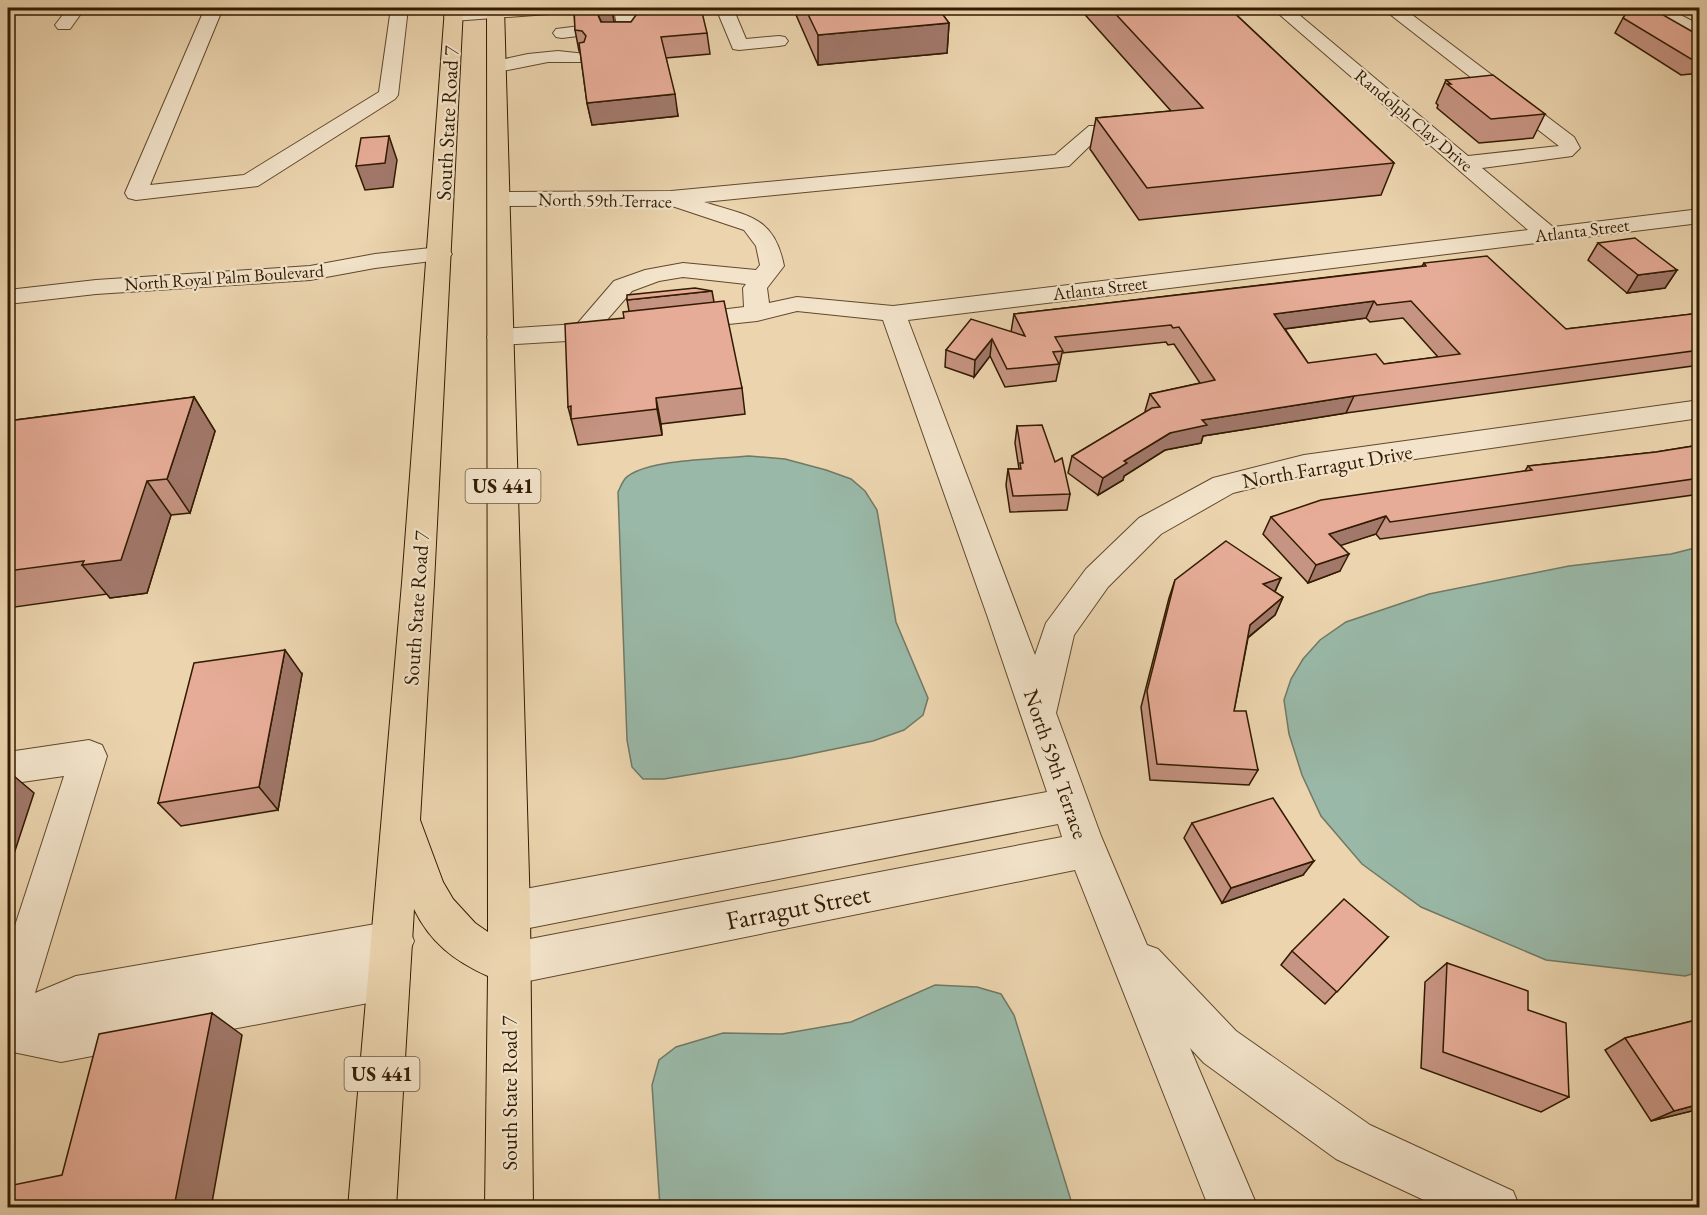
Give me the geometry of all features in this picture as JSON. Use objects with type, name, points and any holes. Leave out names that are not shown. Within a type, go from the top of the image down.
[{"type":"main road","name":"South State Road 7","points":[[496,10],[509,912],[509,1208]]},
{"type":"main road","name":"South State Road 7","points":[[372,1208],[402,817],[440,254],[453,12]]},
{"type":"main road","points":[[402,817],[430,902],[450,930],[474,948],[509,964]]},
{"type":"street","points":[[64,25],[76,8]]},
{"type":"street","points":[[214,8],[136,193],[250,182],[388,95],[399,8]]},
{"type":"street","points":[[498,66],[537,57],[588,30],[720,8]]},
{"type":"street","points":[[725,8],[739,45],[779,41]]},
{"type":"street","name":"Randolph Clay Drive","points":[[1281,8],[1547,234]]},
{"type":"street","points":[[1393,8],[1567,141],[1570,148],[1564,152],[1465,163]]},
{"type":"street","points":[[1655,8],[1700,33]]},
{"type":"street","points":[[453,12],[496,10],[588,30],[629,45],[631,54]]},
{"type":"street","points":[[671,198],[1062,161],[1096,130]]},
{"type":"street","name":"North 59th Terrace","points":[[499,199],[671,198],[752,225],[768,245],[772,266],[758,296]]},
{"type":"street","name":"Atlanta Street","points":[[500,337],[642,326],[758,296],[797,304],[893,314],[1700,216]]},
{"type":"street","name":"North Royal Palm Boulevard","points":[[8,297],[96,287],[310,273],[375,261],[440,254]]},
{"type":"street","points":[[584,332],[623,286],[665,273],[689,296],[724,300],[758,296]]},
{"type":"street","name":"North 59th Terrace","points":[[893,314],[1087,850],[1234,1208]]},
{"type":"street","name":"North Farragut Drive","points":[[1038,713],[1058,632],[1097,578],[1150,526],[1224,485],[1305,465],[1700,409]]},
{"type":"street","points":[[8,768],[89,756],[8,1011]]},
{"type":"street","points":[[509,912],[1070,805]]},
{"type":"street","name":"Farragut Street","points":[[509,964],[1087,850]]},
{"type":"street","points":[[1127,947],[1220,1047],[1353,1142],[1496,1208]]},
{"type":"street","points":[[8,1027],[61,1040],[391,960]]},
{"type":"shaded area","points":[[749,456],[785,459],[826,470],[851,479],[865,491],[877,510],[896,622],[928,698],[923,715],[904,730],[873,741],[791,758],[664,779],[643,779],[632,767],[627,740],[618,492],[628,476],[653,466]]},
{"type":"shaded area","points":[[1699,547],[1699,972],[1685,976],[1546,960],[1421,907],[1362,864],[1321,816],[1302,775],[1289,734],[1284,700],[1291,679],[1303,659],[1320,640],[1346,622],[1429,594],[1569,566],[1671,554]]},
{"type":"shaded area","points":[[935,985],[977,987],[1001,994],[1014,1015],[1073,1207],[660,1207],[652,1085],[659,1060],[676,1047],[723,1033],[782,1034],[851,1022]]},
{"type":"building","points":[[574,8],[612,8],[602,10],[598,15],[601,22],[631,22],[636,15],[635,8],[701,8],[707,33],[661,37],[675,94],[587,103],[579,43],[584,42],[586,36],[582,31],[575,30]]},
{"type":"building","points":[[805,8],[938,8],[949,23],[818,35]]},
{"type":"building","points":[[1110,8],[1229,8],[1394,163],[1147,188],[1096,118],[1203,108]]},
{"type":"building","points":[[1629,8],[1651,8],[1700,36],[1700,58],[1691,59],[1623,18]]},
{"type":"building","points":[[1493,75],[1545,114],[1491,119],[1447,84],[1451,84],[1446,80]]},
{"type":"building","points":[[389,136],[385,163],[356,166],[361,138]]},
{"type":"building","points":[[1635,238],[1677,270],[1638,275],[1598,243]]},
{"type":"building","points":[[1487,256],[1566,329],[1700,313],[1700,350],[1354,396],[1202,420],[1207,425],[1170,433],[1124,461],[1127,463],[1103,478],[1072,456],[1152,408],[1160,407],[1150,394],[1215,380],[1179,327],[1173,328],[1171,325],[1055,337],[1063,351],[1053,352],[1059,364],[1007,369],[992,339],[975,360],[946,350],[971,319],[1025,336],[1014,314],[1426,266],[1424,263]],"holes":[[[1374,301],[1377,305],[1411,301],[1460,354],[1384,364],[1376,354],[1308,363],[1274,314]]]},
{"type":"building","points":[[695,288],[712,291],[627,300],[627,295]]},
{"type":"building","points":[[724,301],[742,388],[656,398],[657,409],[571,419],[571,406],[568,407],[565,324],[624,318],[623,312]]},
{"type":"building","points":[[194,397],[167,479],[147,481],[121,560],[82,565],[84,561],[8,571],[8,421]]},
{"type":"building","points":[[1042,425],[1055,462],[1062,458],[1070,494],[1013,496],[1008,469],[1021,469],[1020,463],[1023,463],[1017,426]]},
{"type":"building","points":[[1700,445],[1700,478],[1390,522],[1386,516],[1329,534],[1349,554],[1316,565],[1271,517],[1321,500],[1532,470],[1528,466]]},
{"type":"building","points":[[1226,541],[1281,578],[1263,584],[1283,597],[1250,625],[1234,711],[1246,711],[1258,770],[1157,764],[1147,691],[1175,580]]},
{"type":"building","points":[[285,650],[259,787],[158,803],[194,663]]},
{"type":"building","points":[[1273,798],[1314,861],[1231,888],[1192,823]]},
{"type":"building","points":[[1344,899],[1388,937],[1337,992],[1292,951]]},
{"type":"building","points":[[1447,963],[1528,991],[1528,1010],[1566,1023],[1569,1097],[1443,1052]]},
{"type":"building","points":[[212,1013],[175,1202],[151,1208],[8,1208],[8,1186],[62,1175],[99,1034]]},
{"type":"building","points":[[1700,1019],[1700,1104],[1674,1111],[1625,1038]]}]
